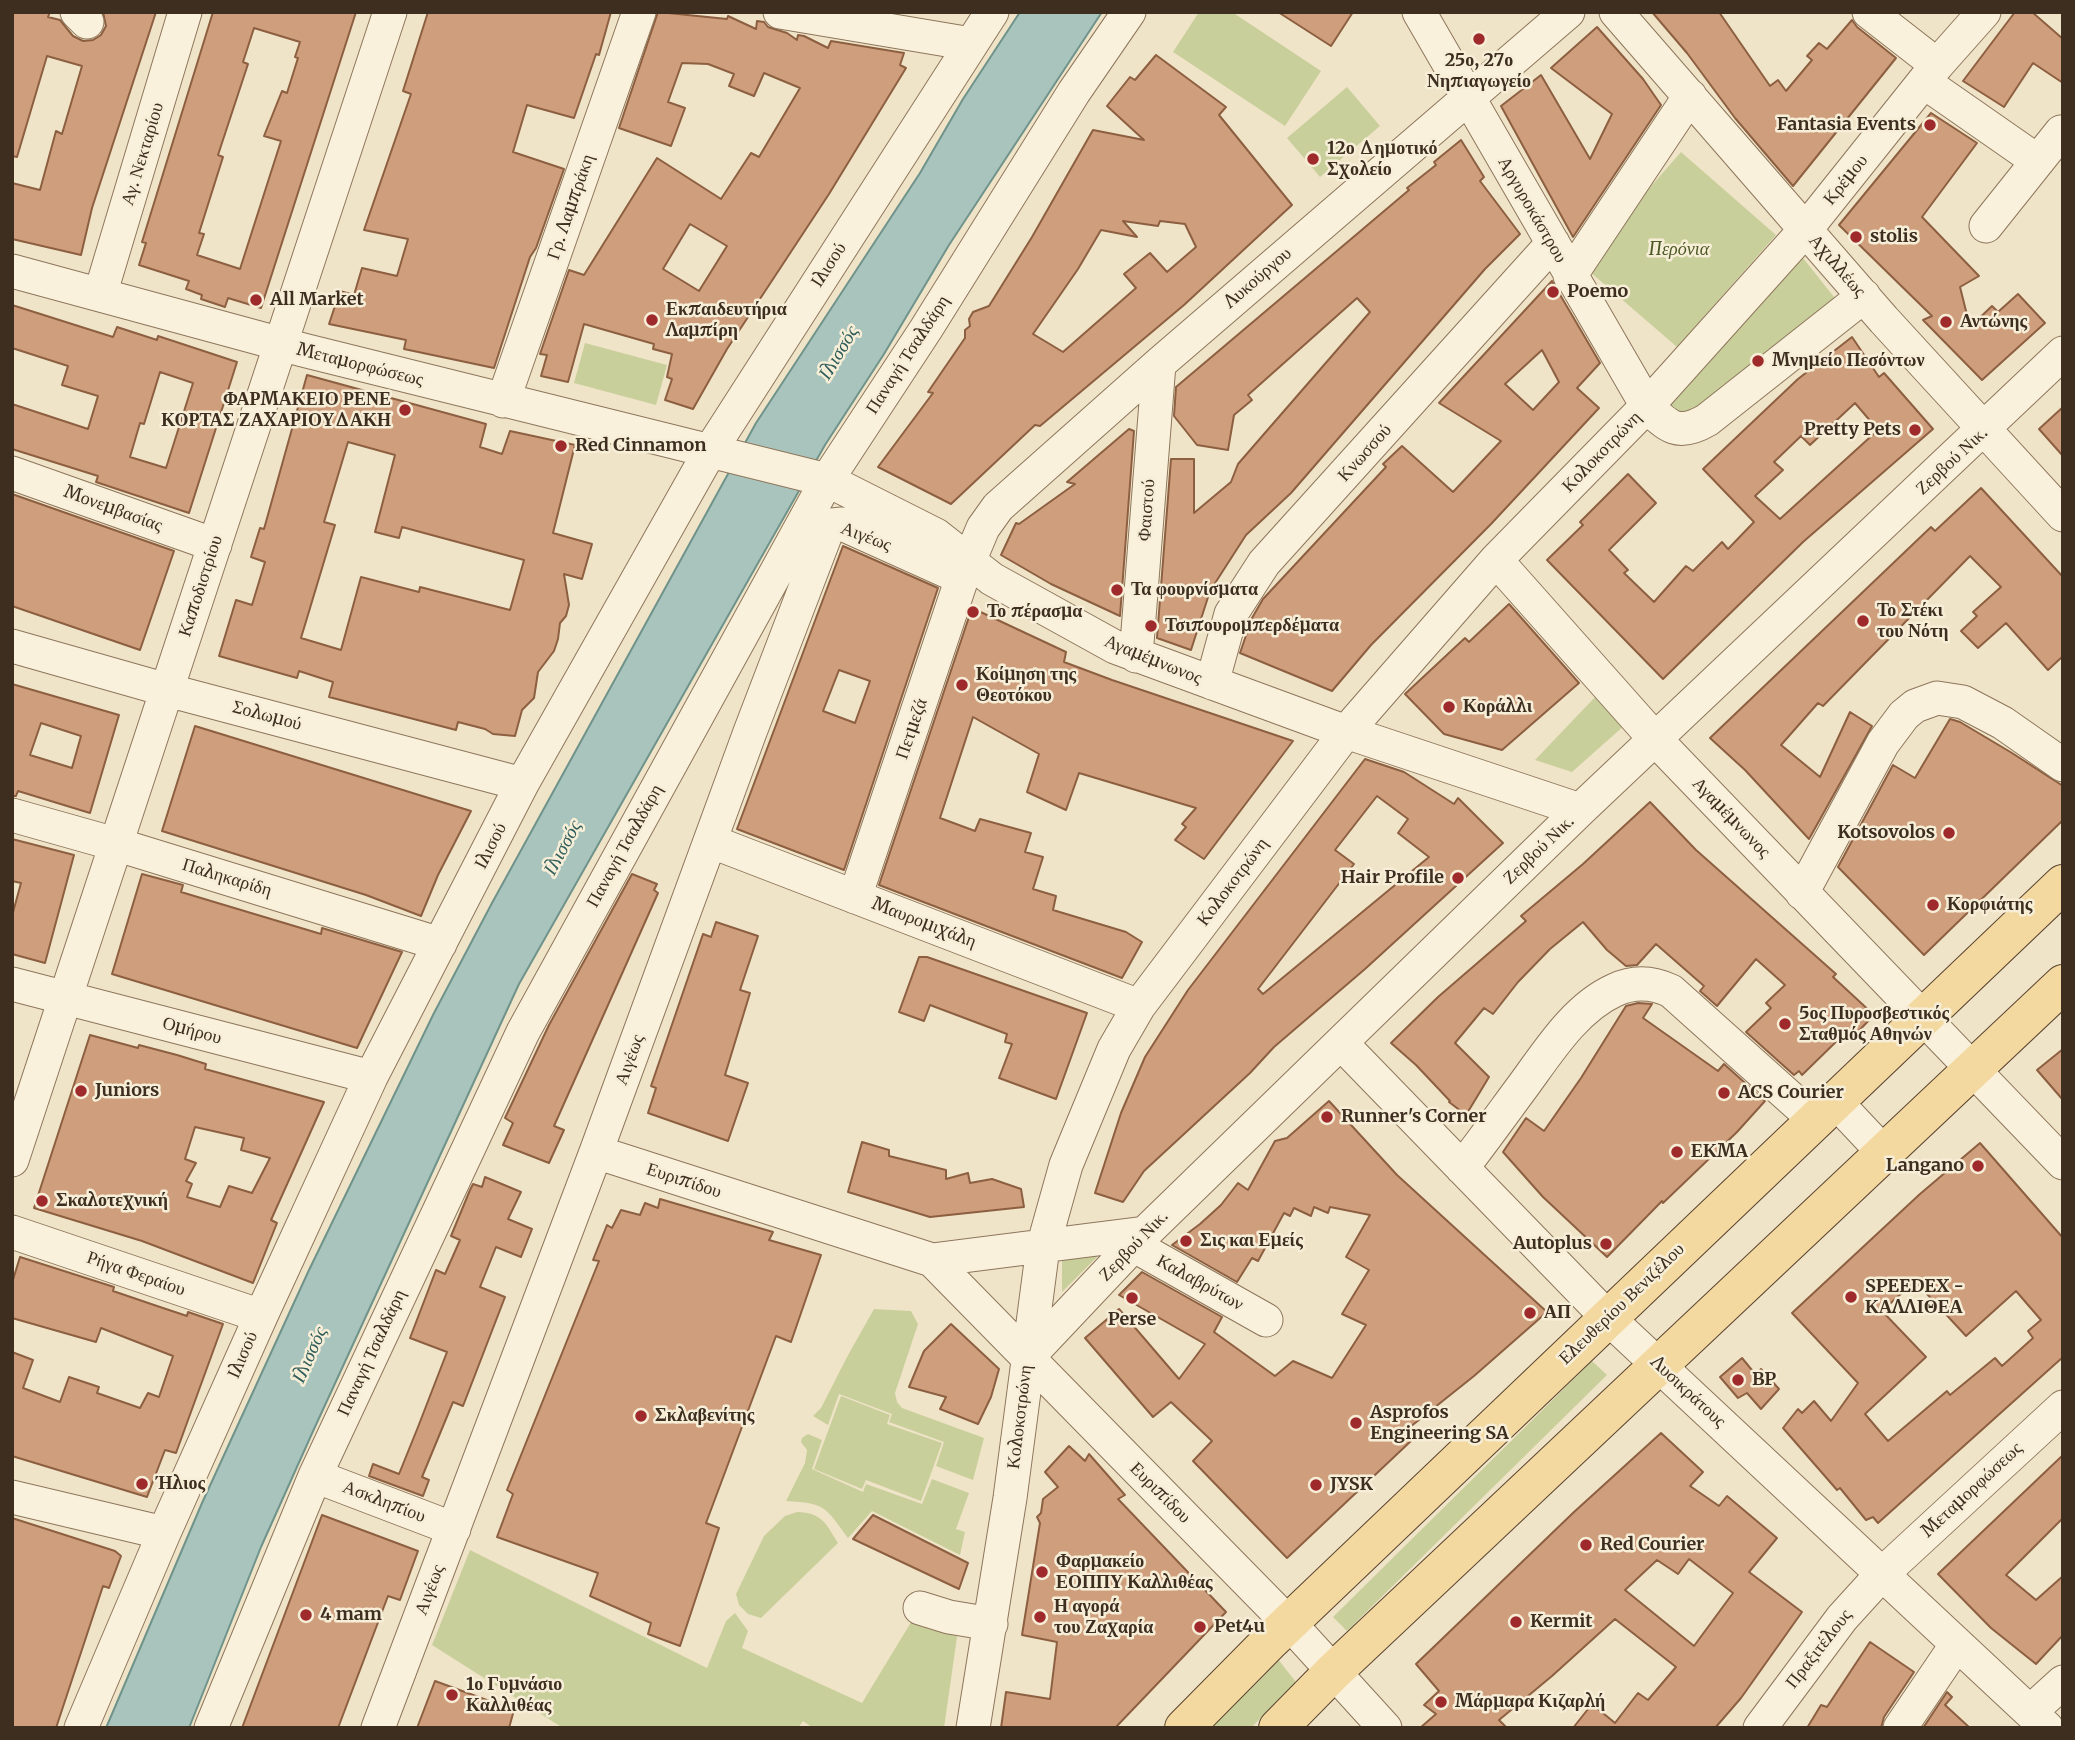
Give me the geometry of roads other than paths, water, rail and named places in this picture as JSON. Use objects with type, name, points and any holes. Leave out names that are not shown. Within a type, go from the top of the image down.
[{"type":"main road","name":"Ελευθερίου Βενιζέλου","points":[[1184,1728],[1289,1624],[2063,884]]},
{"type":"main road","points":[[1279,1728],[1333,1672],[2063,984]]},
{"type":"street","name":"Αγ. Νεκταρίου","points":[[100,295],[185,12]]},
{"type":"street","name":"Καποδιστρίου","points":[[12,1160],[390,12]]},
{"type":"street","name":"Γρ. Λαμπράκη","points":[[503,401],[639,12]]},
{"type":"street","points":[[780,12],[971,44]]},
{"type":"street","name":"Ιλισού","points":[[81,1728],[164,1533],[371,1077],[522,784],[720,454],[992,12]]},
{"type":"street","name":"Παναγή Τσαλδάρη","points":[[211,1728],[315,1476],[523,1032],[819,479],[926,329],[1074,92],[1129,12]]},
{"type":"street","name":"Αργυροκάστρου","points":[[1419,12],[1647,406]]},
{"type":"street","name":"Λυκούργου","points":[[966,570],[983,528],[998,507],[1466,97],[1568,12]]},
{"type":"street","name":"Αχιλλέως","points":[[1616,12],[1864,296],[2063,516]]},
{"type":"street","points":[[1869,12],[1931,74],[2036,160]]},
{"type":"street","name":"Κρέμου","points":[[1647,406],[1806,229],[1984,12]]},
{"type":"street","points":[[1570,275],[1690,96]]},
{"type":"street","points":[[1986,226],[2061,132]]},
{"type":"street","name":"Κνωσσού","points":[[1212,683],[1231,614],[1264,563],[1553,243]]},
{"type":"street","name":"Μεταμορφώσεως","points":[[12,271],[281,344],[720,454]]},
{"type":"street","name":"Κολοκοτρώνη","points":[[973,1728],[1010,1498],[1043,1247],[1066,1165],[1114,1049],[1139,1006],[1346,732],[1496,560],[1647,406],[1671,428],[1683,430],[1695,427],[1864,296]]},
{"type":"street","name":"Ζερβού Νικ.","points":[[1027,1358],[1139,1239],[1580,810],[2063,354]]},
{"type":"street","name":"Φαιστού","points":[[1136,656],[1159,364]]},
{"type":"street","name":"Αγαμέμνωνος","points":[[720,454],[819,479],[936,535],[966,570],[992,579],[1136,656],[1346,732],[1580,810]]},
{"type":"street","name":"Μονεμβασίας","points":[[12,473],[215,545]]},
{"type":"street","name":"Αιγέως","points":[[378,1728],[830,526],[842,524],[966,570]]},
{"type":"street","name":"Αγαμέμνωνος","points":[[1496,560],[1655,739],[2063,1163]]},
{"type":"street","name":"Πετμεζά","points":[[855,897],[966,570]]},
{"type":"street","name":"Σολωμού","points":[[12,646],[522,784]]},
{"type":"street","points":[[1802,893],[1883,743],[1904,715],[1915,706],[1937,698],[1963,702],[2003,723],[2063,765]]},
{"type":"street","name":"Παληκαρίδη","points":[[12,815],[440,944]]},
{"type":"street","name":"Μαυρομιχάλη","points":[[710,841],[1139,1006]]},
{"type":"street","points":[[1462,1168],[1570,1026],[1593,1003],[1615,990],[1639,983],[1657,984],[1671,991],[1884,1153]]},
{"type":"street","name":"Ομήρου","points":[[12,984],[371,1077]]},
{"type":"street","name":"Λυσικράτους","points":[[1341,1044],[1608,1318],[2039,1720]]},
{"type":"street","name":"Ευριπίδου","points":[[596,1152],[932,1260],[1139,1239]]},
{"type":"street","name":"Ρήγα Φεραίου","points":[[12,1232],[261,1316]]},
{"type":"street","name":"Καλαβρύτων","points":[[1139,1239],[1266,1320]]},
{"type":"street","name":"Ευριπίδου","points":[[932,1260],[1289,1624],[1385,1728]]},
{"type":"street","name":"Μεταμορφώσεως","points":[[1882,1574],[2063,1407]]},
{"type":"street","name":"Ασκληπίου","points":[[315,1476],[454,1529]]},
{"type":"street","points":[[12,1497],[164,1533]]},
{"type":"street","name":"Πραξιτέλους","points":[[1760,1728],[1842,1618],[1882,1574]]},
{"type":"street","points":[[923,1603],[992,1617]]},
{"type":"street","points":[[1900,1728],[1958,1644]]},
{"type":"street","points":[[2039,1720],[2063,1682]]},
{"type":"water","name":"Ιλισσός","points":[[1020,12],[1102,12],[949,245],[884,354],[825,445],[519,984],[261,1547],[189,1728],[106,1728],[202,1503],[309,1270],[434,1013],[492,903],[756,423],[920,173],[963,99]]},
{"type":"place","name":"25ο, 27ο Νηπιαγωγείο","points":[[1479,39]]},
{"type":"place","name":"Fantasia Events","points":[[1930,125]]},
{"type":"place","name":"12ο Δημοτικό Σχολείο","points":[[1313,159]]},
{"type":"place","name":"stolis","points":[[1856,237]]},
{"type":"place","name":"Poemo","points":[[1553,292]]},
{"type":"place","name":"All Market","points":[[256,300]]},
{"type":"place","name":"Εκπαιδευτήρια Λαμπίρη","points":[[652,320]]},
{"type":"place","name":"Αντώνης","points":[[1946,322]]},
{"type":"place","name":"Μνημείο Πεσόντων","points":[[1758,361]]},
{"type":"place","name":"ΦΑΡΜΑΚΕΙΟ ΡΕΝΕ ΚΟΡΤΑΣ ΖΑΧΑΡΙΟΥΔΑΚΗ","points":[[405,410]]},
{"type":"place","name":"Pretty Pets","points":[[1915,430]]},
{"type":"place","name":"Red Cinnamon","points":[[561,446]]},
{"type":"place","name":"Τα φουρνίσματα","points":[[1117,590]]},
{"type":"place","name":"Το πέρασμα","points":[[973,612]]},
{"type":"place","name":"Το Στέκι του Νότη","points":[[1863,621]]},
{"type":"place","name":"Τσιπουρομπερδέματα","points":[[1151,626]]},
{"type":"place","name":"Κοίμηση της Θεοτόκου","points":[[962,685]]},
{"type":"place","name":"Κοράλλι","points":[[1449,707]]},
{"type":"place","name":"Kotsovolos","points":[[1949,833]]},
{"type":"place","name":"Hair Profile","points":[[1458,878]]},
{"type":"place","name":"Κορφιάτης","points":[[1933,905]]},
{"type":"place","name":"5ος Πυροσβεστικός Σταθμός Αθηνών","points":[[1785,1024]]},
{"type":"place","name":"Juniors","points":[[81,1091]]},
{"type":"place","name":"ACS Courier","points":[[1724,1093]]},
{"type":"place","name":"Runner's Corner","points":[[1327,1117]]},
{"type":"place","name":"ΕΚΜΑ","points":[[1677,1152]]},
{"type":"place","name":"Langano","points":[[1978,1166]]},
{"type":"place","name":"Σκαλοτεχνική","points":[[42,1201]]},
{"type":"place","name":"Σις και Εμείς","points":[[1186,1241]]},
{"type":"place","name":"Autoplus","points":[[1606,1244]]},
{"type":"place","name":"SPEEDEX - ΚΑΛΛΙΘΕΑ","points":[[1851,1297]]},
{"type":"place","name":"Perse","points":[[1132,1298]]},
{"type":"place","name":"ΑΠ","points":[[1530,1313]]},
{"type":"place","name":"BP","points":[[1738,1380]]},
{"type":"place","name":"Σκλαβενίτης","points":[[641,1416]]},
{"type":"place","name":"Asprofos Engineering SA","points":[[1356,1423]]},
{"type":"place","name":"Ήλιος","points":[[142,1484]]},
{"type":"place","name":"JYSK","points":[[1316,1485]]},
{"type":"place","name":"Red Courier","points":[[1586,1545]]},
{"type":"place","name":"Φαρμακείο ΕΟΠΠΥ Καλλιθέας","points":[[1042,1572]]},
{"type":"place","name":"4 mam","points":[[306,1615]]},
{"type":"place","name":"Η αγορά του Ζαχαρία","points":[[1040,1617]]},
{"type":"place","name":"Kermit","points":[[1516,1622]]},
{"type":"place","name":"Pet4u","points":[[1200,1627]]},
{"type":"place","name":"1ο Γυμνάσιο Καλλιθέας","points":[[452,1695]]},
{"type":"place","name":"Μάρμαρα Κιζαρλή","points":[[1441,1702]]},
{"type":"park label","name":"Περόνια","points":[[1679,250]]}]
